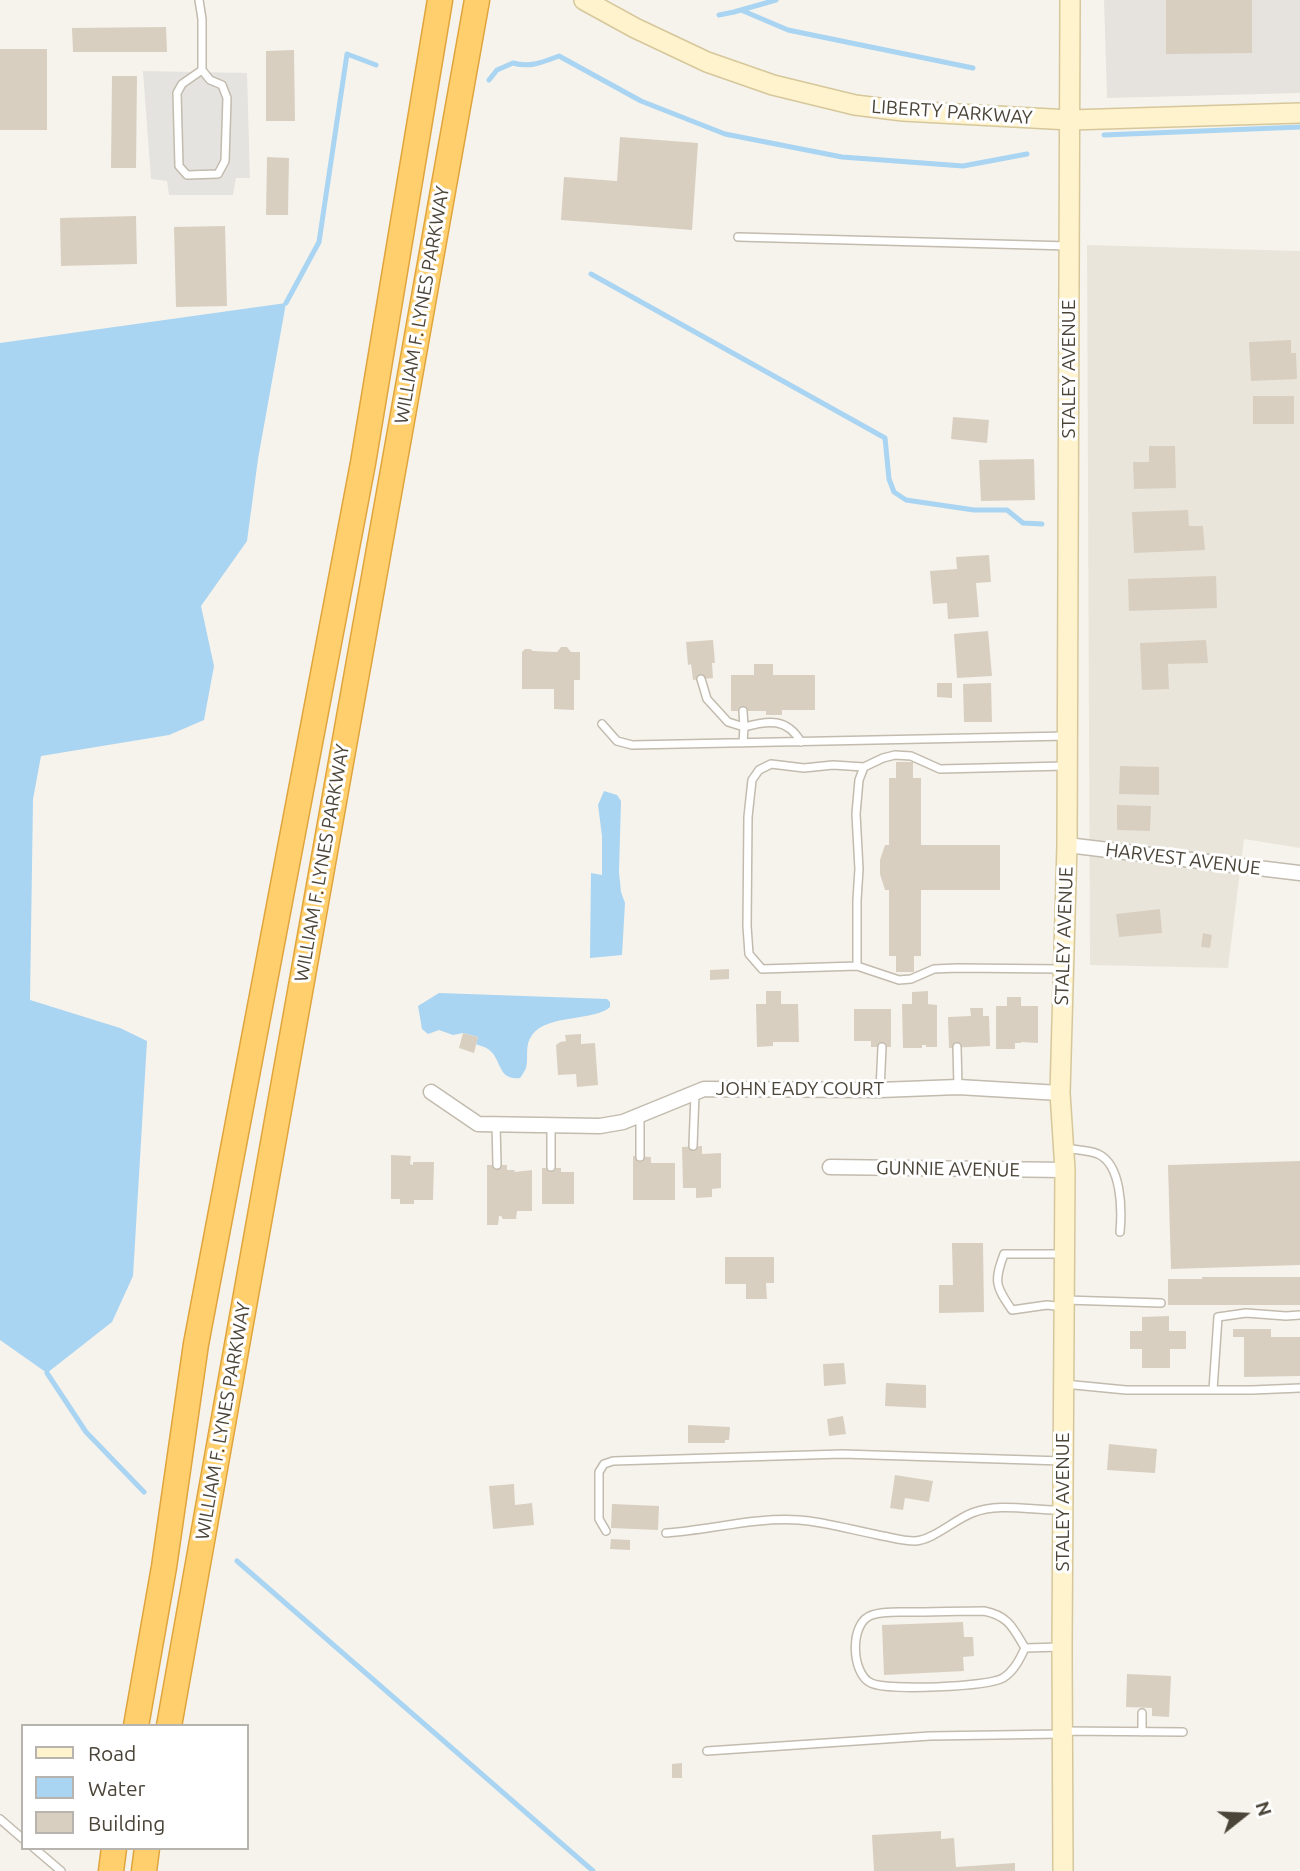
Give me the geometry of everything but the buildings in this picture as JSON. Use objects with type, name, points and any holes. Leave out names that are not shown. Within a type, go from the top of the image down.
[{"type":"highway","name":"WILLIAM F. LYNES PARKWAY","points":[[136,1724],[164,1567],[196,1344],[363,463],[440,0]]},
{"type":"highway","name":"WILLIAM F. LYNES PARKWAY","points":[[169,1724],[477,0]]},
{"type":"highway","points":[[111,1871],[114,1850]]},
{"type":"street","name":"LIBERTY PARKWAY","points":[[584,0],[707,62],[773,85],[855,104],[903,111],[1070,120],[1300,113]]},
{"type":"street","name":"STALEY AVENUE","points":[[1063,1871],[1065,1170],[1059,1093],[1067,845],[1070,0]]},
{"type":"street","name":"HARVEST AVENUE","points":[[1067,845],[1300,873]]},
{"type":"street","name":"JOHN EADY COURT","points":[[431,1092],[478,1124],[600,1126],[623,1122],[704,1089],[880,1090],[958,1087],[1059,1093]]},
{"type":"street","name":"GUNNIE AVENUE","points":[[830,1167],[1065,1170]]},
{"type":"lane","points":[[199,0],[202,19],[202,70],[210,80],[222,85],[227,98],[225,161],[218,174],[187,175],[178,166],[177,93],[182,84],[202,70]]},
{"type":"lane","points":[[738,237],[1070,246]]},
{"type":"lane","points":[[701,679],[707,699],[728,722],[744,727],[763,722],[785,724],[794,730],[801,742]]},
{"type":"lane","points":[[743,711],[743,743]]},
{"type":"lane","points":[[603,724],[617,741],[632,745],[1068,736]]},
{"type":"lane","points":[[1063,970],[946,968],[899,980],[857,966],[762,969],[749,954],[748,817],[752,780],[759,770],[771,764],[804,768],[834,765],[864,767],[895,755],[911,756],[940,769],[1067,766]]},
{"type":"lane","points":[[857,966],[859,869],[856,814],[859,780],[864,767]]},
{"type":"lane","points":[[880,1090],[882,1047]]},
{"type":"lane","points":[[957,1047],[958,1087]]},
{"type":"lane","points":[[693,1146],[695,1093]]},
{"type":"lane","points":[[640,1115],[640,1157]]},
{"type":"lane","points":[[496,1124],[497,1165]]},
{"type":"lane","points":[[551,1125],[551,1167]]},
{"type":"lane","points":[[1063,1148],[1099,1155],[1110,1165],[1118,1180],[1120,1232]]},
{"type":"lane","points":[[1065,1254],[1004,1254],[996,1275],[1000,1292],[1012,1310],[1064,1303],[1161,1303]]},
{"type":"lane","points":[[1213,1390],[1218,1317],[1246,1313],[1300,1315]]},
{"type":"lane","points":[[1063,1384],[1126,1390],[1300,1388]]},
{"type":"lane","points":[[606,1531],[599,1519],[599,1472],[604,1464],[613,1461],[842,1454],[1063,1461]]},
{"type":"lane","points":[[666,1533],[746,1523],[798,1520],[915,1541],[925,1539],[973,1512],[1013,1508],[1063,1510]]},
{"type":"lane","points":[[984,1611],[1005,1619],[1025,1648],[1011,1672],[1002,1679],[978,1685],[881,1686],[869,1683],[862,1675],[856,1657],[856,1634],[868,1616],[885,1612],[984,1611]]},
{"type":"lane","points":[[1025,1648],[1062,1647]]},
{"type":"lane","points":[[1142,1713],[1142,1732]]},
{"type":"lane","points":[[707,1751],[930,1736],[1183,1732]]},
{"type":"lane","points":[[0,1819],[21,1837]]},
{"type":"lane","points":[[36,1850],[61,1871]]},
{"type":"shaded area","points":[[1104,0],[1300,0],[1300,93],[1107,98]]},
{"type":"shaded area","points":[[143,71],[247,73],[250,178],[236,178],[233,195],[169,195],[167,181],[151,179]]},
{"type":"shaded area","points":[[1087,245],[1300,251],[1300,848],[1244,839],[1228,968],[1090,965]]},
{"type":"water","points":[[286,303],[258,459],[247,541],[201,606],[214,666],[204,720],[169,735],[41,756],[33,799],[30,1000],[120,1028],[147,1041],[133,1276],[112,1322],[47,1373],[0,1340],[0,343]]},
{"type":"water","points":[[604,791],[617,795],[621,801],[619,872],[625,903],[622,955],[590,958],[591,873],[602,875],[602,836],[598,805]]},
{"type":"water","points":[[439,993],[607,999],[610,1007],[594,1014],[539,1028],[528,1043],[525,1070],[520,1078],[513,1078],[503,1073],[492,1053],[476,1044],[478,1037],[463,1033],[453,1035],[439,1030],[428,1034],[422,1029],[418,1006]]},
{"type":"waterway","points":[[719,15],[776,0]]},
{"type":"waterway","points":[[741,10],[788,30],[973,68]]},
{"type":"waterway","points":[[286,303],[319,242],[347,54],[376,65]]},
{"type":"waterway","points":[[489,80],[497,70],[513,63],[531,65],[559,56],[641,101],[725,134],[842,157],[963,166],[1027,154]]},
{"type":"waterway","points":[[1104,135],[1300,127]]},
{"type":"waterway","points":[[591,274],[885,438],[889,479],[894,492],[906,500],[974,510],[1007,510],[1023,523],[1042,524]]},
{"type":"waterway","points":[[47,1373],[86,1432],[144,1492]]},
{"type":"waterway","points":[[237,1561],[593,1871]]}]
